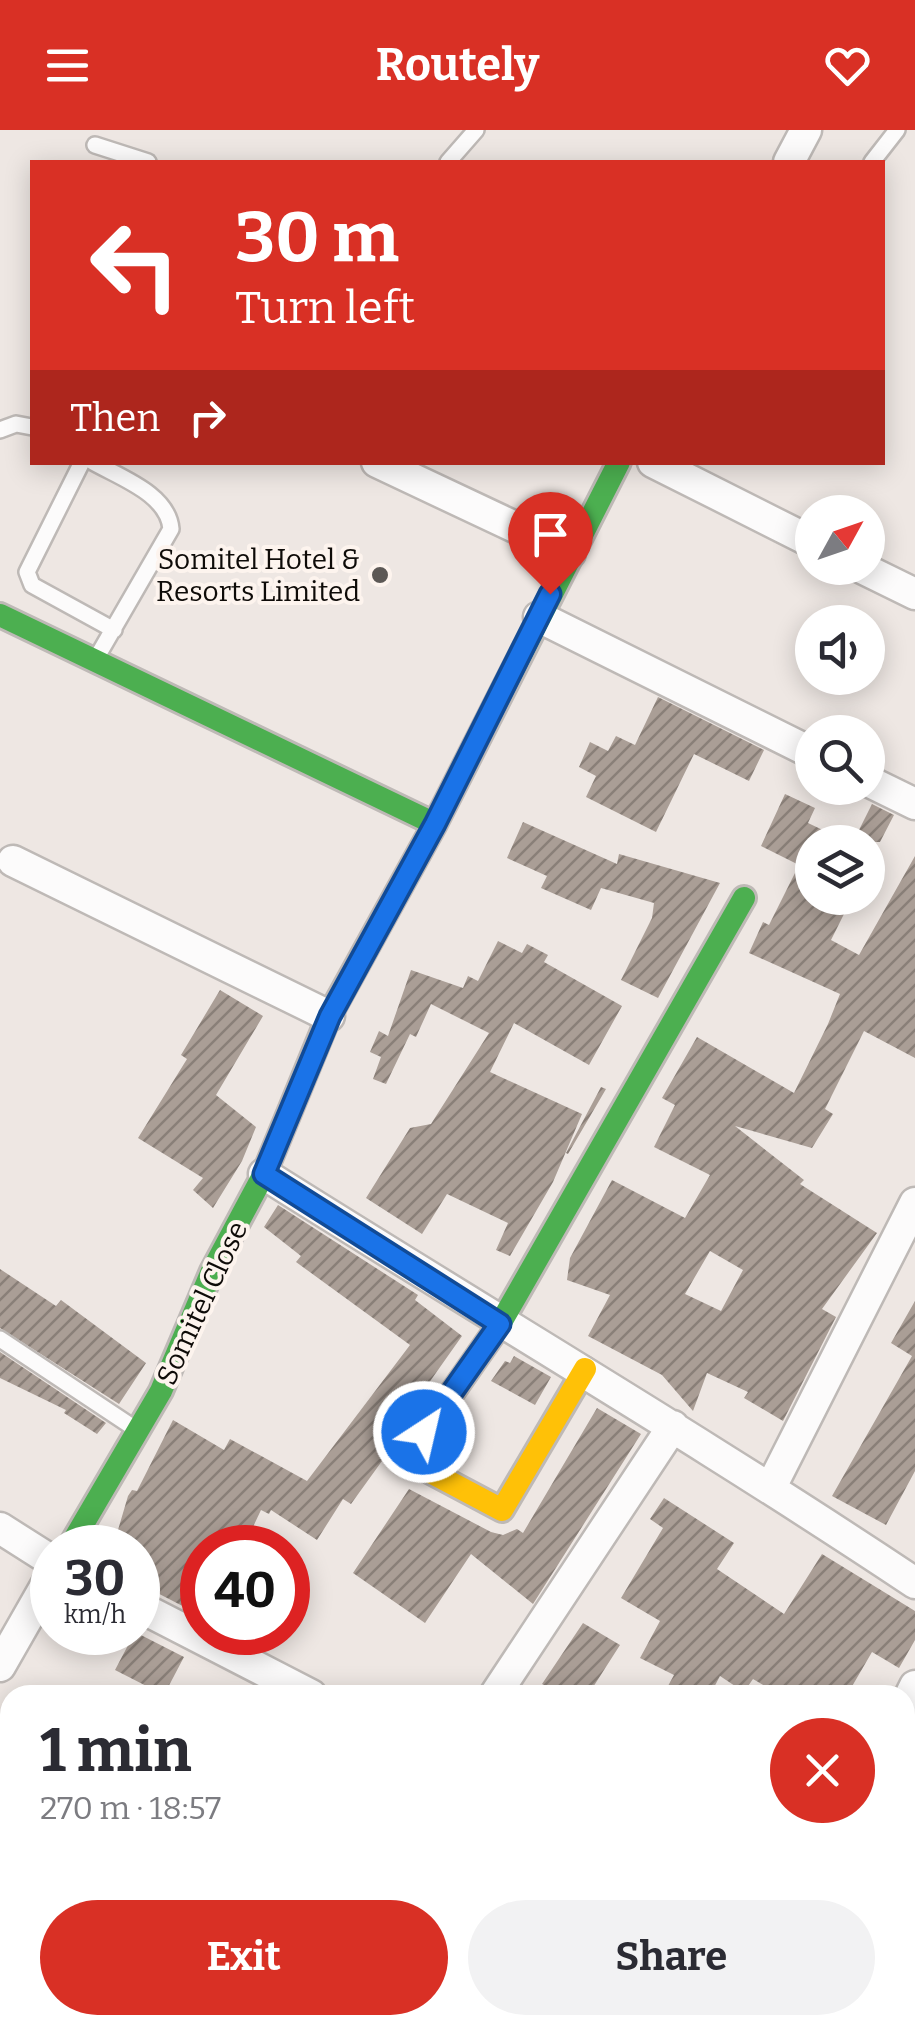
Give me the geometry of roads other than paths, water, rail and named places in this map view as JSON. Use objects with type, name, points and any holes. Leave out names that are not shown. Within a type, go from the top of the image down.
[{"type":"street","points":[[790,160],[806,130]]},
{"type":"street","points":[[383,465],[570,553]]},
{"type":"street","name":"Somitel Close","points":[[83,1525],[162,1391],[212,1271],[264,1174],[330,1016],[435,824],[616,465]]},
{"type":"street","points":[[660,465],[795,533]]},
{"type":"street","points":[[885,579],[915,594]]},
{"type":"street","points":[[0,615],[435,824]]},
{"type":"street","points":[[539,617],[795,745]]},
{"type":"street","points":[[885,789],[915,804]]},
{"type":"street","points":[[13,861],[330,1016]]},
{"type":"street","points":[[585,1370],[502,1510],[406,1459],[500,1324],[744,898]]},
{"type":"street","points":[[264,1174],[500,1324],[585,1370],[915,1583]]},
{"type":"street","points":[[771,1487],[915,1203]]},
{"type":"street","points":[[502,1685],[673,1426]]},
{"type":"street","points":[[0,1528],[30,1548]]},
{"type":"street","points":[[0,1666],[30,1613]]},
{"type":"street","points":[[160,1617],[292,1685]]},
{"type":"lane","points":[[450,160],[476,130]]},
{"type":"lane","points":[[874,160],[896,130]]},
{"type":"lane","points":[[95,145],[142,160]]},
{"type":"lane","points":[[0,430],[16,424],[30,427]]},
{"type":"lane","points":[[80,465],[27,572],[32,585],[114,630]]},
{"type":"lane","points":[[96,658],[171,528],[170,514],[160,501],[99,465]]},
{"type":"lane","points":[[0,1340],[116,1413],[139,1432]]},
{"type":"place","name":"Somitel Hotel & Resorts Limited","points":[[380,575]]}]
